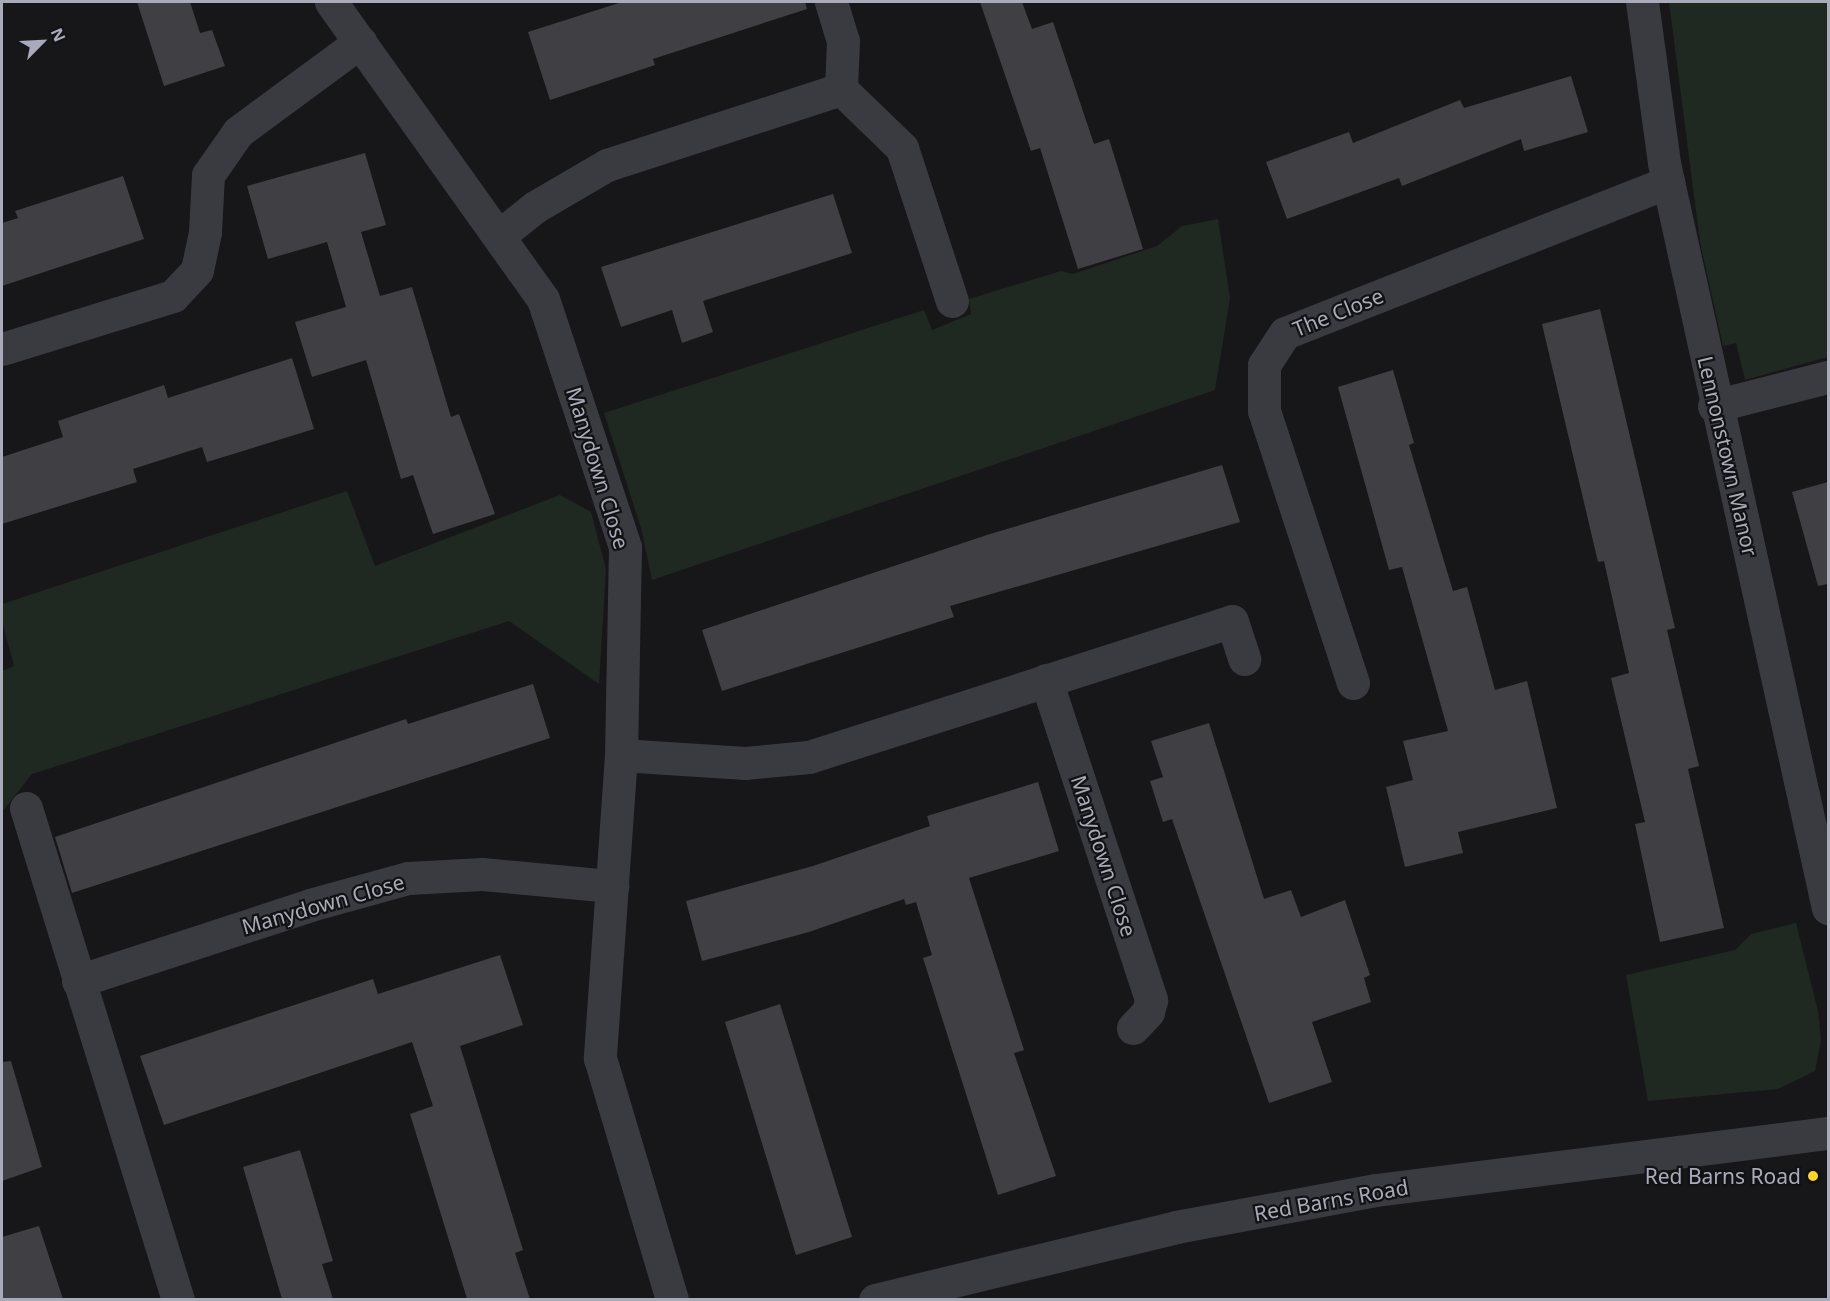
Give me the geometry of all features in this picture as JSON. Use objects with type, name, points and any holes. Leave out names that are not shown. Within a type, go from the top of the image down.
[{"type":"street","name":"Manydown Close","points":[[331,2],[543,299],[625,547],[621,755],[600,1058],[672,1299]]},
{"type":"street","points":[[831,2],[843,41],[842,89],[902,148],[952,301]]},
{"type":"street","name":"Lennonstown Manor","points":[[1642,2],[1668,182],[1714,406],[1761,594],[1828,908]]},
{"type":"street","points":[[2,349],[173,296],[197,270],[205,232],[208,175],[238,132],[360,42]]},
{"type":"street","points":[[499,236],[535,207],[607,165],[842,89]]},
{"type":"street","name":"The Close","points":[[1353,683],[1263,411],[1264,365],[1285,333],[1668,182]]},
{"type":"street","points":[[1714,406],[1828,377]]},
{"type":"street","points":[[621,755],[745,763],[809,757],[1232,621],[1244,659]]},
{"type":"street","name":"Manydown Close","points":[[1046,680],[1151,999],[1148,1012],[1133,1028]]},
{"type":"street","points":[[26,808],[178,1299]]},
{"type":"street","name":"Manydown Close","points":[[78,981],[310,905],[408,878],[482,874],[612,886]]},
{"type":"street","name":"Red Barns Road","points":[[875,1299],[1165,1230],[1376,1190],[1828,1132]]},
{"type":"shaded area","points":[[1669,2],[1828,2],[1828,357],[1745,380],[1736,343],[1723,346],[1700,242]]},
{"type":"shaded area","points":[[1218,219],[1230,298],[1215,390],[652,580],[641,528],[604,413],[924,310],[932,330],[971,314],[969,299],[1061,271],[1073,274],[1157,246],[1182,226]]},
{"type":"shaded area","points":[[347,491],[375,566],[560,495],[591,512],[606,569],[599,684],[509,621],[32,774],[2,812],[2,671],[14,666],[2,621],[2,604]]},
{"type":"shaded area","points":[[1796,923],[1818,1011],[1821,1040],[1815,1071],[1778,1089],[1648,1101],[1626,975],[1735,950],[1751,934]]},
{"type":"building","points":[[137,2],[190,2],[200,33],[212,30],[225,66],[164,86]]},
{"type":"building","points":[[622,2],[805,2],[807,9],[653,59],[655,65],[550,100],[528,32]]},
{"type":"building","points":[[980,2],[1022,2],[1032,29],[1053,22],[1094,144],[1109,139],[1143,249],[1078,269],[1040,148],[1031,151]]},
{"type":"building","points":[[1571,76],[1588,132],[1524,151],[1521,139],[1402,186],[1399,178],[1287,219],[1266,162],[1349,132],[1353,143],[1460,100],[1464,108]]},
{"type":"building","points":[[365,153],[386,225],[361,232],[380,296],[412,287],[451,417],[459,414],[495,514],[433,534],[413,475],[401,479],[366,360],[312,377],[295,322],[346,307],[327,242],[268,259],[247,186]]},
{"type":"building","points":[[123,176],[144,239],[2,286],[2,223],[18,218],[15,211]]},
{"type":"building","points":[[833,194],[852,253],[703,301],[713,332],[682,343],[672,310],[621,327],[601,267]]},
{"type":"building","points":[[1600,309],[1675,628],[1667,630],[1699,766],[1688,769],[1724,928],[1660,942],[1635,824],[1645,822],[1611,678],[1629,673],[1604,561],[1598,562],[1542,324]]},
{"type":"building","points":[[292,358],[314,429],[207,462],[202,447],[133,469],[137,482],[2,524],[2,457],[63,437],[58,421],[164,385],[168,398]]},
{"type":"building","points":[[1393,370],[1414,443],[1409,445],[1453,591],[1467,587],[1495,690],[1527,681],[1557,808],[1458,832],[1463,853],[1405,867],[1386,787],[1413,780],[1403,741],[1448,731],[1402,567],[1389,570],[1338,387]]},
{"type":"building","points":[[1222,465],[1240,522],[950,606],[954,617],[722,691],[702,630],[990,534]]},
{"type":"building","points":[[1828,482],[1828,584],[1818,586],[1792,492]]},
{"type":"building","points":[[533,684],[550,738],[72,893],[55,837],[406,719],[408,724]]},
{"type":"building","points":[[1209,723],[1264,899],[1291,890],[1301,917],[1345,900],[1370,975],[1364,978],[1371,1002],[1312,1022],[1332,1082],[1269,1103],[1172,819],[1163,822],[1150,781],[1163,777],[1151,741]]},
{"type":"building","points":[[1038,782],[1059,851],[969,878],[1024,1050],[1014,1053],[1056,1176],[998,1195],[923,958],[932,955],[916,902],[906,905],[904,899],[809,932],[702,961],[686,901],[813,866],[930,826],[927,816]]},
{"type":"building","points":[[500,955],[523,1025],[460,1046],[523,1250],[515,1253],[530,1299],[467,1299],[410,1114],[433,1106],[412,1042],[164,1125],[140,1056],[373,979],[378,994]]},
{"type":"building","points":[[780,1004],[852,1237],[796,1255],[725,1022]]},
{"type":"building","points":[[11,1061],[42,1167],[2,1181],[2,1062]]},
{"type":"building","points":[[300,1150],[333,1261],[322,1264],[333,1299],[282,1299],[243,1167]]},
{"type":"building","points":[[39,1226],[63,1299],[2,1299],[2,1237]]},
{"type":"place","name":"Red Barns Road","points":[[1813,1176]]}]
